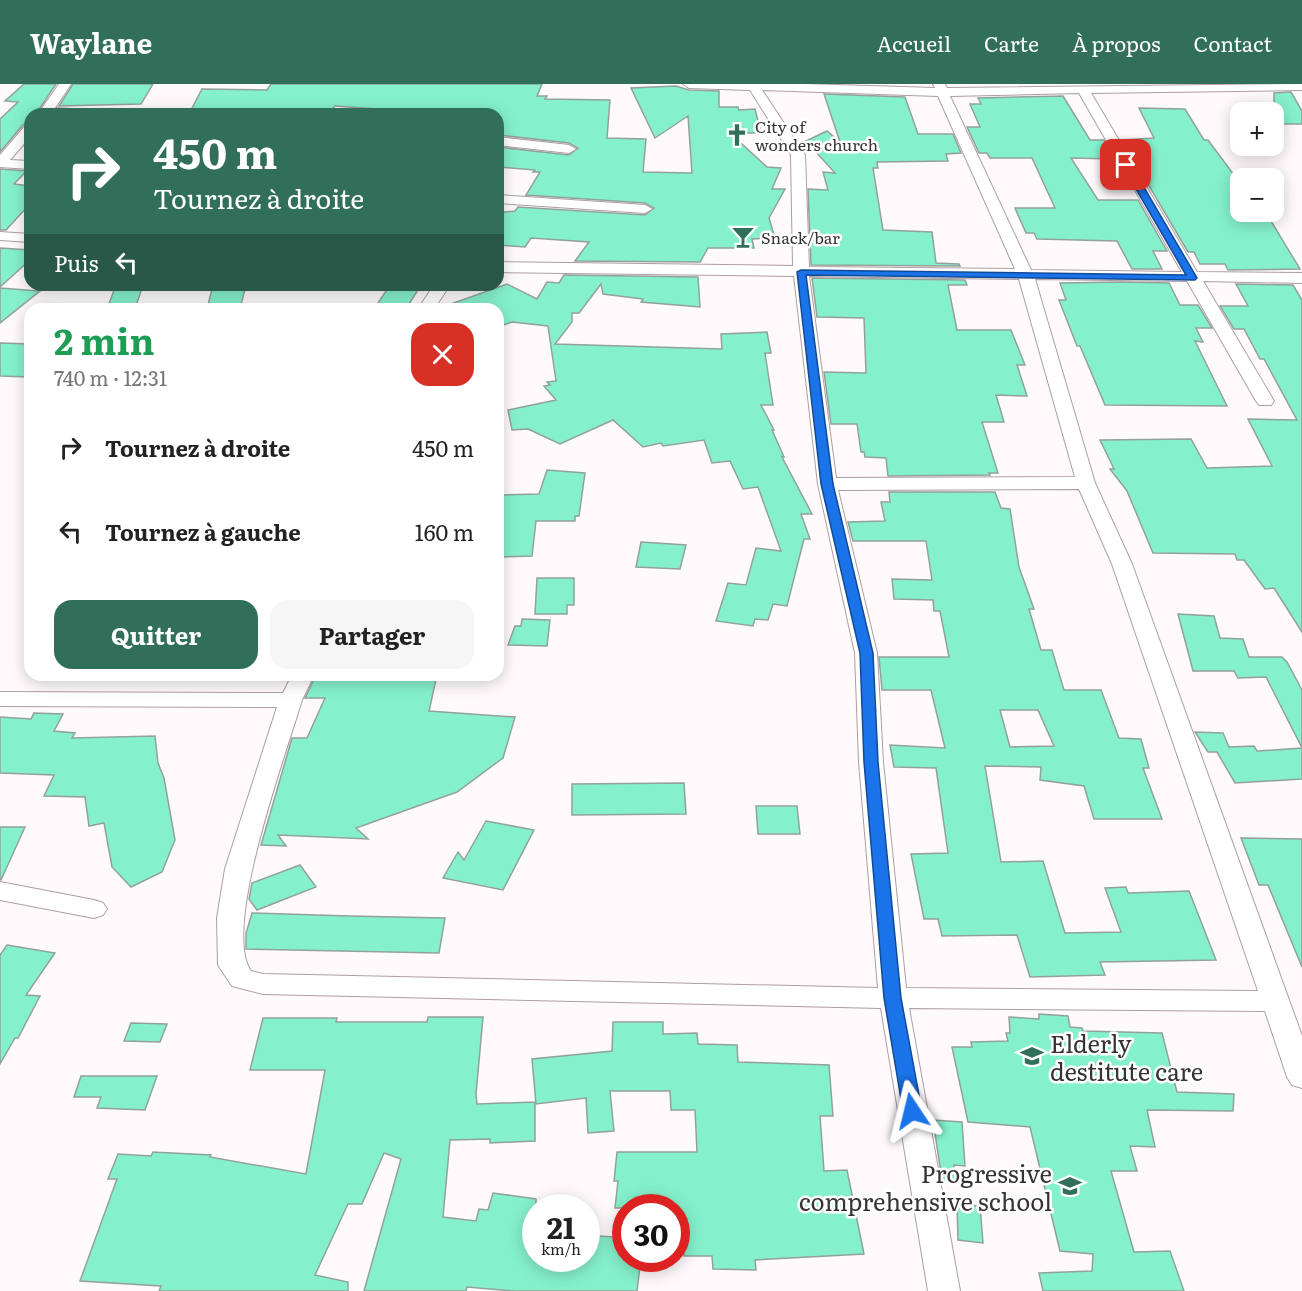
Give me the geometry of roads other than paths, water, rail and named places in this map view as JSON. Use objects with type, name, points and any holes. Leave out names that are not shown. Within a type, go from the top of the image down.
[{"type":"street","points":[[48,108],[65,84]]},
{"type":"street","points":[[689,84],[1083,90],[1302,86]]},
{"type":"street","points":[[754,86],[798,155],[801,174],[801,272],[827,484],[866,653],[871,762],[893,998],[944,1291]]},
{"type":"street","points":[[941,88],[1026,276],[1086,483],[1122,564],[1302,1077]]},
{"type":"street","points":[[1083,90],[1265,401]]},
{"type":"street","points":[[0,163],[24,136]]},
{"type":"street","points":[[504,142],[569,149]]},
{"type":"street","points":[[0,163],[24,165]]},
{"type":"street","points":[[504,200],[645,209]]},
{"type":"street","points":[[0,236],[24,238]]},
{"type":"street","points":[[504,267],[1302,278]]},
{"type":"street","points":[[827,484],[1086,483]]},
{"type":"street","points":[[300,681],[291,700],[238,869],[230,918],[232,965],[242,979],[263,984],[893,998],[1275,1001]]},
{"type":"street","points":[[0,699],[291,700]]},
{"type":"street","points":[[0,891],[94,909]]},
{"type":"place","name":"City of wonders church","points":[[737,135]]},
{"type":"place","name":"Snack/bar","points":[[743,237]]},
{"type":"place","name":"Elderly destitute care","points":[[1032,1056]]},
{"type":"place","name":"Progressive comprehensive school","points":[[1070,1186]]}]
